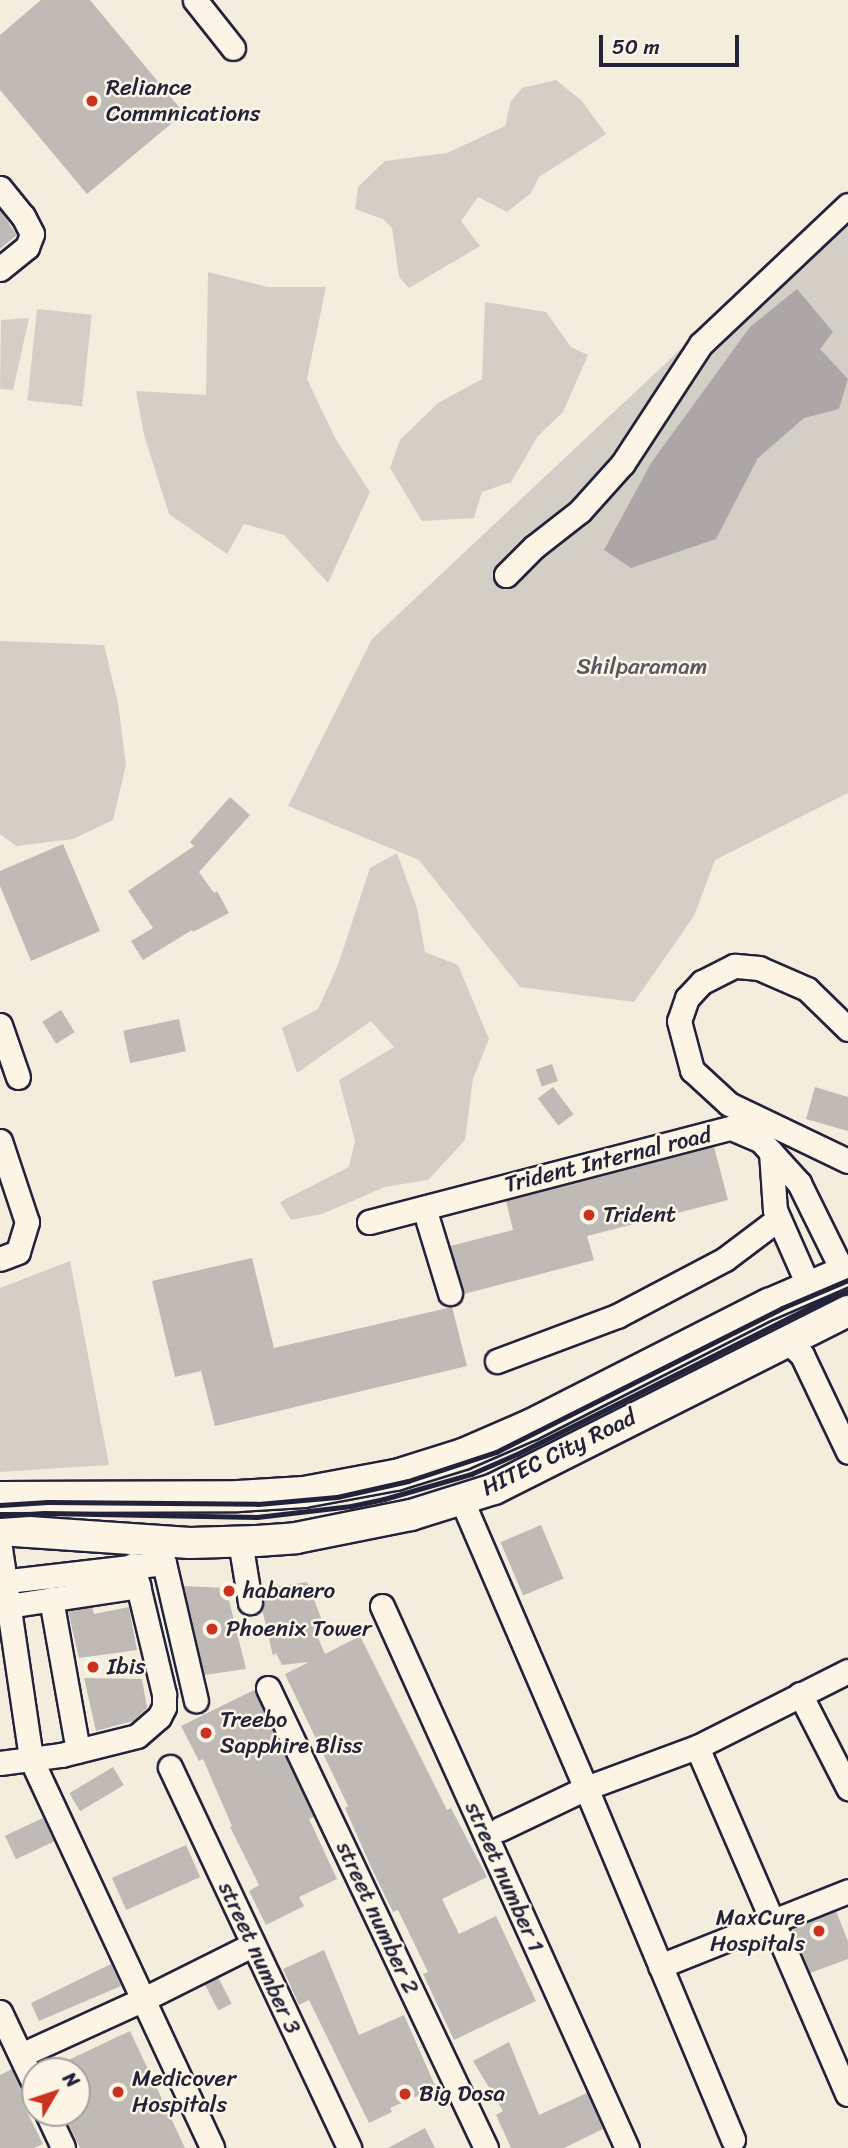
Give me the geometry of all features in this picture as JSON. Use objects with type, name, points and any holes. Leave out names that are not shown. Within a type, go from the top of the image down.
[{"type":"main road","name":"HITEC City Road","points":[[0,1497],[238,1496],[304,1492],[396,1475],[463,1454],[518,1431],[845,1271]]},
{"type":"main road","name":"HITEC City Road","points":[[0,1530],[190,1542],[240,1541],[309,1535],[411,1515],[494,1489],[848,1311]]},
{"type":"street","points":[[195,0],[233,48]]},
{"type":"street","points":[[0,188],[23,216],[32,234],[27,247],[0,269]]},
{"type":"street","points":[[506,575],[534,547],[580,511],[624,463],[701,344],[848,205]]},
{"type":"street","points":[[848,1029],[807,989],[759,968],[734,966],[702,982],[687,998],[678,1021],[692,1070],[729,1104],[848,1161]]},
{"type":"street","points":[[0,1026],[19,1077]]},
{"type":"street","name":"Trident Internal road","points":[[369,1222],[731,1128],[748,1133],[771,1152],[799,1183],[845,1271]]},
{"type":"street","points":[[0,1142],[27,1222],[18,1252],[0,1259]]},
{"type":"street","points":[[771,1152],[778,1219],[808,1287]]},
{"type":"street","points":[[424,1208],[450,1293]]},
{"type":"street","points":[[497,1361],[617,1316],[725,1259],[778,1219]]},
{"type":"street","points":[[786,1340],[802,1355],[848,1452]]},
{"type":"street","points":[[458,1499],[466,1510],[586,1788],[733,2140]]},
{"type":"street","points":[[240,1541],[250,1602]]},
{"type":"street","points":[[0,1548],[2,1582],[31,1759],[212,2148]]},
{"type":"street","points":[[8,1606],[51,1599],[135,1575],[169,1562],[198,1695]]},
{"type":"street","points":[[2,1582],[135,1575]]},
{"type":"street","points":[[0,1763],[78,1751],[137,1736],[159,1717],[164,1707],[164,1694],[135,1575]]},
{"type":"street","points":[[51,1599],[78,1751]]},
{"type":"street","name":"street number 1","points":[[382,1606],[627,2148]]},
{"type":"street","points":[[499,1829],[586,1788],[697,1747],[848,1671]]},
{"type":"street","name":"street number 2","points":[[268,1688],[486,2148]]},
{"type":"street","points":[[800,1694],[848,1788]]},
{"type":"street","points":[[697,1747],[847,2094]]},
{"type":"street","name":"street number 3","points":[[170,1768],[251,1945],[349,2148]]},
{"type":"street","points":[[660,1966],[848,1891]]},
{"type":"street","points":[[0,2012],[21,2055],[144,1999],[251,1945]]},
{"type":"street","points":[[53,2127],[62,2148]]},
{"type":"green space","points":[[556,80],[581,100],[606,134],[539,177],[531,193],[507,212],[478,197],[461,221],[480,246],[409,288],[399,277],[392,228],[383,219],[355,209],[358,187],[385,161],[447,153],[505,126],[511,101],[522,88]]},
{"type":"green space","name":"Shilparamam","points":[[848,192],[848,793],[715,860],[694,916],[634,1002],[520,987],[419,860],[288,806],[372,639]]},
{"type":"green space","points":[[208,272],[268,287],[326,287],[307,379],[335,438],[370,492],[328,583],[284,535],[244,524],[227,554],[169,514],[144,435],[136,391],[206,395]]},
{"type":"green space","points":[[485,302],[546,312],[571,347],[588,355],[563,412],[538,436],[511,482],[482,492],[474,518],[422,521],[390,468],[400,440],[438,403],[482,379]]},
{"type":"green space","points":[[37,309],[92,315],[82,406],[27,400]]},
{"type":"green space","points":[[29,318],[13,390],[0,389],[1,320]]},
{"type":"green space","points":[[0,641],[104,645],[118,703],[126,765],[113,820],[73,839],[16,846],[0,834]]},
{"type":"green space","points":[[397,853],[417,908],[425,952],[458,965],[489,1039],[473,1079],[465,1140],[428,1180],[385,1187],[322,1214],[291,1220],[280,1202],[349,1167],[355,1141],[339,1080],[394,1047],[371,1021],[297,1073],[282,1028],[318,1009],[338,965],[370,868]]},
{"type":"green space","points":[[70,1261],[109,1465],[0,1472],[0,1288]]},
{"type":"shaded area","points":[[797,289],[833,332],[820,349],[848,379],[839,409],[804,418],[758,458],[716,539],[631,568],[604,550],[651,463],[750,327]]},
{"type":"building","name":"Reliance Commnications","points":[[41,0],[90,0],[184,113],[87,194],[0,90],[0,35]]},
{"type":"building","points":[[0,210],[17,235],[0,249]]},
{"type":"building","points":[[230,797],[250,815],[199,872],[214,893],[217,891],[229,913],[193,932],[192,930],[143,960],[131,941],[153,928],[128,891],[194,846],[190,842]]},
{"type":"building","points":[[63,844],[100,931],[31,961],[0,886],[0,871]]},
{"type":"building","points":[[61,1010],[75,1032],[56,1044],[42,1022]]},
{"type":"building","points":[[179,1019],[186,1051],[130,1063],[123,1031]]},
{"type":"building","points":[[552,1064],[558,1081],[542,1087],[536,1070]]},
{"type":"building","points":[[553,1087],[573,1114],[558,1126],[538,1098]]},
{"type":"building","points":[[815,1087],[848,1097],[848,1131],[806,1119]]},
{"type":"building","name":"Trident","points":[[714,1147],[728,1200],[587,1236],[594,1260],[464,1294],[450,1246],[513,1230],[506,1201]]},
{"type":"building","points":[[252,1258],[274,1348],[452,1307],[467,1366],[215,1426],[201,1371],[175,1377],[152,1281]]},
{"type":"building","points":[[541,1525],[564,1578],[523,1596],[500,1542]]},
{"type":"building","points":[[307,1582],[323,1623],[314,1629],[325,1654],[360,1636],[447,1810],[451,1808],[487,1877],[442,1899],[459,1934],[496,1916],[536,2001],[454,2040],[423,1974],[428,1972],[398,1910],[393,1912],[371,1867],[345,1808],[348,1806],[285,1674],[309,1662],[282,1665],[276,1653],[273,1656],[262,1609],[262,1589]]},
{"type":"building","name":"Phoenix Tower","points":[[184,1586],[226,1588],[246,1669],[204,1675]]},
{"type":"building","points":[[92,1607],[94,1614],[129,1607],[137,1650],[79,1658],[68,1611]]},
{"type":"building","points":[[84,1678],[142,1679],[147,1708],[133,1721],[96,1731]]},
{"type":"building","points":[[254,1690],[314,1817],[309,1819],[337,1879],[299,1897],[304,1906],[266,1925],[249,1891],[259,1885],[230,1827],[232,1826],[203,1759],[199,1761],[181,1726]]},
{"type":"building","points":[[113,1767],[124,1785],[80,1811],[69,1793]]},
{"type":"building","points":[[43,1818],[54,1842],[16,1859],[5,1836]]},
{"type":"building","points":[[186,1845],[200,1877],[126,1910],[112,1878]]},
{"type":"building","name":"MaxCure Hospitals","points":[[836,1911],[848,1941],[848,1959],[810,1973],[792,1928]]},
{"type":"building","points":[[324,1950],[359,2035],[404,2015],[436,2088],[390,2108],[392,2112],[369,2123],[309,2000],[299,2005],[283,1969]]},
{"type":"building","points":[[111,1964],[121,1986],[39,2021],[31,2003]]},
{"type":"building","points":[[218,1977],[232,2004],[218,2011],[205,1984]]},
{"type":"building","name":"Medicover Hospitals","points":[[130,2031],[185,2148],[80,2148],[70,2127],[91,2127],[91,2057],[75,2057]]},
{"type":"building","points":[[509,2042],[539,2115],[587,2093],[603,2129],[564,2148],[511,2148],[496,2115],[503,2111],[473,2061]]},
{"type":"building","points":[[12,2069],[21,2091],[21,2127],[34,2127],[43,2144],[34,2148],[0,2148],[0,2075]]},
{"type":"building","points":[[425,2128],[435,2148],[388,2148]]},
{"type":"railway","points":[[0,1505],[48,1502],[258,1504],[337,1497],[408,1481],[496,1452],[782,1308],[848,1280]]},
{"type":"railway","points":[[0,1516],[44,1513],[257,1517],[351,1506],[384,1499],[471,1474],[517,1454],[818,1303],[848,1291]]},
{"type":"place","name":"Reliance Commnications","points":[[92,101]]},
{"type":"place","name":"Trident","points":[[589,1215]]},
{"type":"place","name":"habanero","points":[[229,1591]]},
{"type":"place","name":"Phoenix Tower","points":[[212,1629]]},
{"type":"place","name":"Ibis","points":[[93,1667]]},
{"type":"place","name":"Treebo Sapphire Bliss","points":[[206,1733]]},
{"type":"place","name":"MaxCure Hospitals","points":[[819,1931]]},
{"type":"place","name":"Medicover Hospitals","points":[[118,2092]]},
{"type":"place","name":"Big Dosa","points":[[405,2094]]}]
